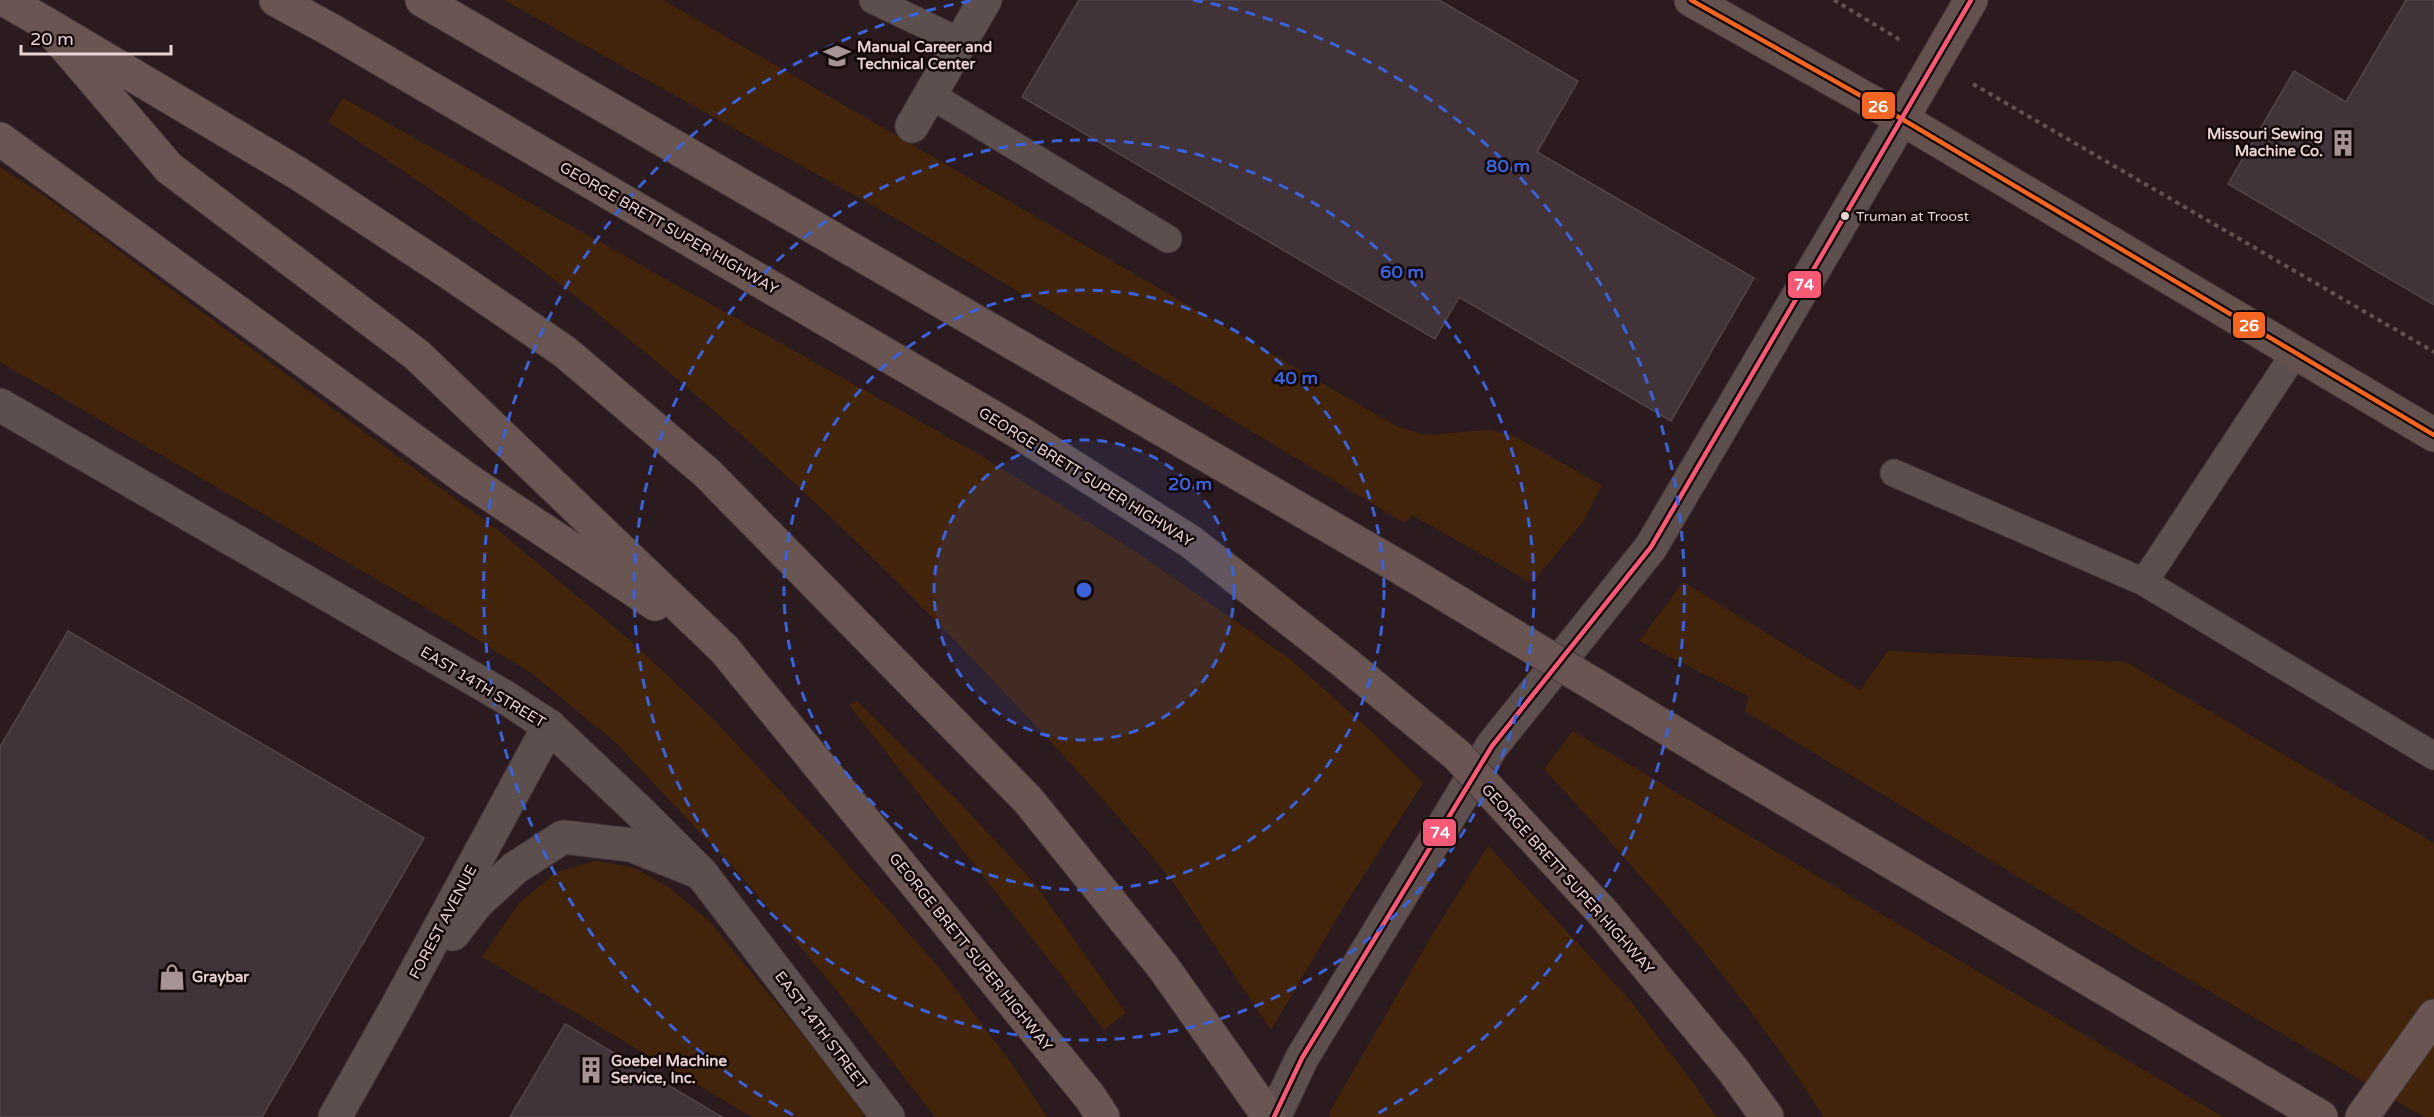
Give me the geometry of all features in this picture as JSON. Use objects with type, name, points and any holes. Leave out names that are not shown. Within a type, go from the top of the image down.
[{"type":"highway","name":"GEORGE BRETT SUPER HIGHWAY","points":[[4,0],[45,23],[169,168],[417,355],[724,649],[1097,1107]]},
{"type":"highway","name":"GEORGE BRETT SUPER HIGHWAY","points":[[276,0],[342,36],[1020,433],[1191,542],[1344,662],[1457,755],[1604,914],[1733,1070],[1767,1117]]},
{"type":"highway","points":[[422,0],[1406,571],[2321,1117]]},
{"type":"highway","points":[[45,23],[299,174],[448,272],[565,352],[707,473],[1028,800],[1163,967],[1269,1117]]},
{"type":"highway","points":[[0,139],[468,480],[724,649]]},
{"type":"highway","points":[[2362,1117],[2434,1016]]},
{"type":"main road","points":[[1691,0],[1902,119],[2434,435]]},
{"type":"main road","points":[[1902,119],[1971,0]]},
{"type":"street","points":[[912,126],[986,0]]},
{"type":"street","points":[[1274,1117],[1302,1058],[1492,746],[1651,547],[1902,119]]},
{"type":"street","name":"EAST 14TH STREET","points":[[0,405],[485,685],[549,726],[701,873],[888,1117]]},
{"type":"street","name":"FOREST AVENUE","points":[[335,1117],[549,726]]},
{"type":"street","points":[[394,1012],[477,903],[515,868],[563,837],[631,845],[701,873]]},
{"type":"lane","points":[[873,0],[961,42]]},
{"type":"lane","points":[[929,94],[1168,239]]},
{"type":"lane","points":[[2144,582],[2295,353]]},
{"type":"lane","points":[[1894,473],[2144,582],[2434,756]]},
{"type":"path","points":[[1834,0],[2434,352]]},
{"type":"shaded area","points":[[504,0],[663,0],[1396,426],[1426,435],[1488,430],[1512,435],[1602,485],[1584,520],[1532,583],[1412,515],[1405,523],[897,219]]},
{"type":"shaded area","points":[[343,98],[980,455],[1138,553],[1291,660],[1372,732],[1423,783],[1346,903],[1271,1030],[1181,893],[1150,853],[1056,747],[908,593],[753,445],[589,307],[504,242],[417,180],[328,122]]},
{"type":"shaded area","points":[[0,167],[46,197],[500,532],[633,643],[712,718],[828,842],[941,970],[1014,1067],[1047,1117],[935,1117],[845,1001],[745,880],[614,741],[531,673],[435,613],[0,362]]},
{"type":"shaded area","points":[[1683,582],[1860,690],[1888,651],[2126,662],[2434,843],[2434,1117],[2424,1117],[2141,951],[1745,711],[1749,697],[1639,641]]},
{"type":"shaded area","points":[[857,701],[962,805],[1034,883],[1126,1013],[1104,1030],[849,705]]},
{"type":"shaded area","points":[[1573,731],[2223,1117],[1824,1117],[1793,1070],[1727,980],[1656,894],[1544,769]]},
{"type":"shaded area","points":[[1488,846],[1628,998],[1692,1081],[1716,1117],[1331,1117],[1329,1113],[1432,935]]},
{"type":"shaded area","points":[[596,861],[632,867],[670,888],[709,921],[833,1072],[865,1117],[752,1117],[482,957],[519,903],[557,872]]},
{"type":"building","points":[[1079,0],[1439,0],[1578,81],[1537,152],[1754,278],[1671,421],[1459,297],[1435,339],[1022,97]]},
{"type":"building","name":"Missouri Sewing Machine Co.","points":[[2406,0],[2434,0],[2434,305],[2228,184],[2294,71],[2346,102]]},
{"type":"building","name":"Graybar","points":[[68,631],[424,838],[262,1117],[0,1117],[0,747]]},
{"type":"building","name":"Goebel Machine Service, Inc.","points":[[565,1024],[722,1117],[510,1117]]},
{"type":"transit line","name":"26","points":[[1691,0],[1902,119],[2434,435]]},
{"type":"transit line","name":"74","points":[[1274,1117],[1302,1058],[1492,746],[1651,547],[1971,0]]},
{"type":"place","name":"Manual Career and Technical Center","points":[[837,56]]},
{"type":"place","name":"Missouri Sewing Machine Co.","points":[[2343,143]]},
{"type":"place","name":"Truman at Troost","points":[[1845,216]]},
{"type":"place","name":"Graybar","points":[[172,977]]},
{"type":"place","name":"Goebel Machine Service, Inc.","points":[[591,1070]]}]
